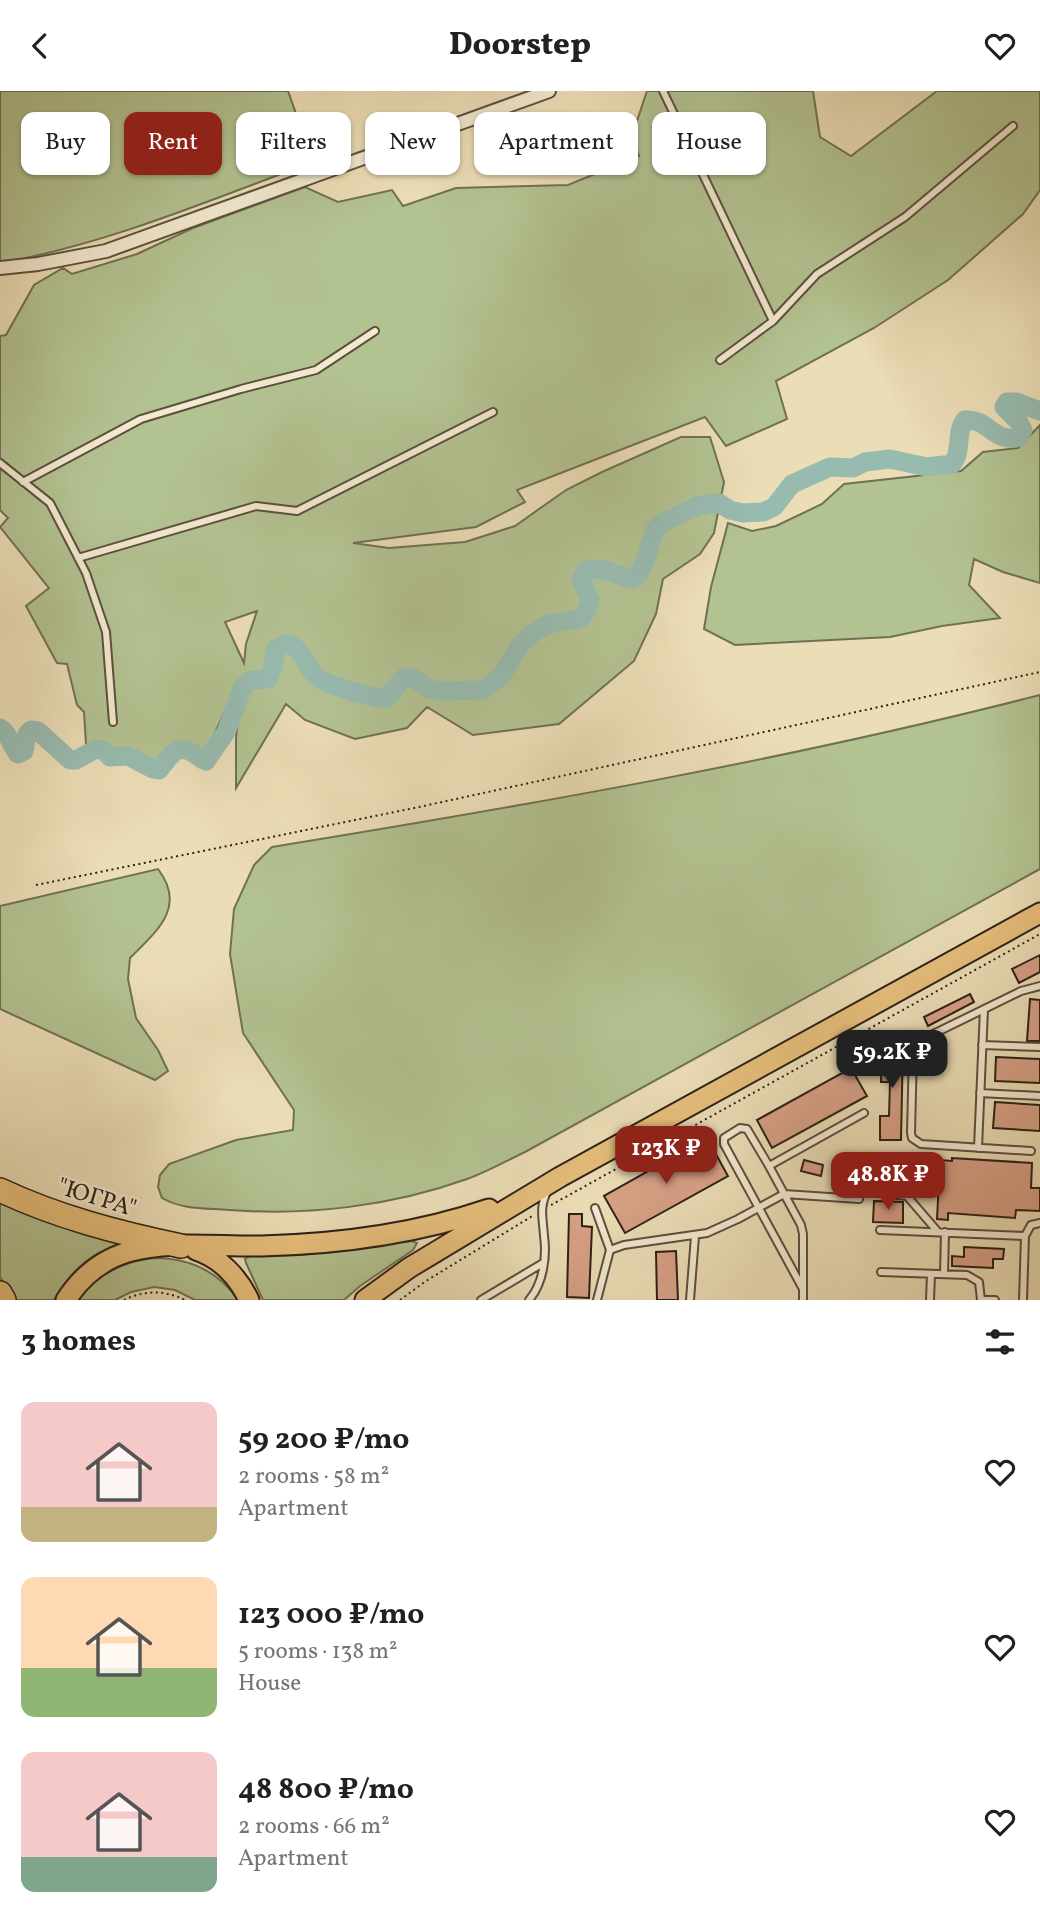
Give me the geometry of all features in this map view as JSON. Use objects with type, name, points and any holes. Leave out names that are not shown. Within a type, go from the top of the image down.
[{"type":"highway","name":"\"ЮГРА\"","points":[[0,1190],[86,1222],[181,1246]]},
{"type":"highway","points":[[0,1293],[4,1300]]},
{"type":"main road","points":[[365,1300],[409,1268],[560,1177],[1039,921]]},
{"type":"main road","points":[[66,1300],[82,1278],[115,1257],[141,1249],[312,1244],[404,1231],[484,1211],[560,1177]]},
{"type":"main road","points":[[181,1246],[198,1250],[217,1260],[240,1283],[249,1300]]},
{"type":"street","points":[[0,268],[106,251],[549,91]]},
{"type":"lane","points":[[663,91],[773,321]]},
{"type":"lane","points":[[720,360],[773,321],[817,274],[905,217],[1013,126]]},
{"type":"lane","points":[[23,482],[142,419],[316,370],[375,331]]},
{"type":"lane","points":[[78,558],[256,506],[297,510],[494,412]]},
{"type":"lane","points":[[0,463],[50,503],[86,573],[106,632],[113,722]]},
{"type":"lane","points":[[1031,1151],[921,1144],[912,1138],[913,1051],[925,1038],[1021,991],[1040,986]]},
{"type":"lane","points":[[978,1147],[984,1009]]},
{"type":"lane","points":[[982,1045],[1040,1047]]},
{"type":"lane","points":[[980,1093],[1040,1096]]},
{"type":"lane","points":[[769,1166],[864,1113]]},
{"type":"lane","points":[[803,1289],[724,1144],[724,1137],[740,1128],[747,1129],[801,1225],[803,1234],[803,1289],[803,1300]]},
{"type":"lane","points":[[529,1300],[540,1283],[543,1263],[545,1238],[541,1210],[546,1194],[560,1177]]},
{"type":"lane","points":[[880,1193],[907,1196],[942,1232],[944,1274]]},
{"type":"lane","points":[[610,1250],[707,1233],[784,1194],[859,1199]]},
{"type":"lane","points":[[595,1208],[610,1250],[597,1300]]},
{"type":"lane","points":[[1023,1300],[1025,1236],[1031,1225],[1040,1223]]},
{"type":"lane","points":[[880,1230],[1025,1236]]},
{"type":"lane","points":[[690,1300],[695,1236]]},
{"type":"lane","points":[[481,1300],[543,1263]]},
{"type":"lane","points":[[881,1272],[967,1275],[974,1278],[981,1289],[981,1300],[995,1300]]},
{"type":"lane","points":[[930,1300],[931,1274]]},
{"type":"path","points":[[36,885],[432,804],[1040,672]]},
{"type":"path","points":[[400,1300],[541,1210],[1039,921]]},
{"type":"path","points":[[124,1300],[155,1292],[185,1300]]},
{"type":"green space","points":[[0,91],[288,91],[295,112],[236,112],[236,175],[279,175],[119,233],[80,245],[0,263]]},
{"type":"green space","points":[[647,91],[813,91],[820,137],[851,156],[937,91],[1040,91],[1040,190],[1023,214],[948,280],[874,328],[776,381],[787,419],[726,446],[705,417],[517,490],[525,502],[476,527],[353,543],[389,548],[465,542],[515,526],[566,490],[681,437],[710,437],[724,482],[714,533],[700,554],[663,579],[656,614],[634,661],[559,724],[473,735],[427,707],[407,728],[355,739],[305,720],[286,704],[236,788],[236,737],[242,681],[233,693],[206,753],[179,747],[169,751],[156,762],[135,751],[114,751],[111,746],[86,744],[84,712],[77,705],[67,664],[57,663],[26,606],[49,588],[0,527],[8,518],[0,510],[0,336],[6,335],[34,285],[63,268],[72,274],[137,254],[193,228],[305,187],[338,202],[392,190],[403,206],[456,188],[568,185],[592,175],[638,175],[638,118]],"holes":[[[257,611],[246,644],[244,663],[225,622]]]},
{"type":"green space","points":[[1040,425],[1040,583],[1003,572],[974,559],[969,585],[1000,618],[890,637],[735,645],[704,629],[711,587],[728,523],[752,531],[776,526],[822,504],[844,484],[961,471],[983,452],[1018,448]]},
{"type":"green space","points":[[1040,695],[1040,869],[525,1152],[467,1179],[409,1196],[319,1210],[259,1211],[186,1207],[162,1198],[158,1187],[160,1175],[169,1164],[236,1140],[293,1130],[294,1110],[243,1033],[230,954],[234,909],[254,865],[272,847],[465,815],[754,761]]},
{"type":"green space","points":[[158,869],[170,895],[169,907],[158,928],[130,958],[128,979],[136,1018],[158,1050],[168,1071],[155,1080],[0,1009],[0,906]]},
{"type":"green space","points":[[0,1199],[131,1242],[107,1249],[86,1262],[68,1279],[54,1300],[14,1300],[0,1277]]},
{"type":"green space","points":[[412,1241],[417,1243],[413,1250],[344,1300],[263,1300],[245,1259],[250,1256],[300,1255]]},
{"type":"green space","points":[[154,1258],[179,1260],[201,1268],[221,1281],[238,1300],[195,1300],[175,1290],[154,1287],[131,1292],[115,1300],[77,1300],[93,1283],[111,1271],[131,1262]]},
{"type":"building","points":[[1040,955],[1040,972],[1019,983],[1012,969]]},
{"type":"building","points":[[970,994],[974,1002],[928,1026],[924,1017]]},
{"type":"building","points":[[1030,999],[1040,1000],[1040,1041],[1027,1041]]},
{"type":"building","points":[[882,1042],[903,1043],[901,1140],[880,1140],[880,1116],[889,1116],[890,1082],[881,1082]]},
{"type":"building","points":[[996,1057],[1040,1059],[1040,1083],[995,1081]]},
{"type":"building","points":[[851,1068],[867,1096],[772,1148],[757,1120]]},
{"type":"building","points":[[995,1102],[1040,1105],[1040,1131],[993,1128]]},
{"type":"building","points":[[707,1138],[728,1176],[625,1233],[604,1196]]},
{"type":"building","points":[[898,1157],[1032,1163],[1031,1188],[1040,1188],[1040,1211],[1016,1210],[1015,1218],[948,1213],[948,1220],[937,1219],[939,1181],[926,1180],[927,1168],[897,1165]]},
{"type":"building","points":[[804,1160],[823,1165],[821,1176],[801,1171]]},
{"type":"building","points":[[874,1201],[903,1202],[903,1223],[873,1222]]},
{"type":"building","points":[[569,1214],[582,1214],[582,1226],[592,1227],[589,1298],[567,1297]]},
{"type":"building","points":[[964,1247],[1004,1249],[1003,1259],[993,1259],[993,1268],[952,1266],[952,1256],[964,1257]]},
{"type":"building","points":[[676,1251],[678,1300],[657,1300],[656,1252]]},
{"type":"waterway","points":[[0,728],[18,754],[24,751],[27,734],[31,730],[38,731],[70,760],[76,760],[96,749],[103,750],[110,757],[128,756],[159,770],[172,754],[181,750],[191,752],[206,761],[226,732],[243,686],[253,680],[268,679],[276,649],[284,645],[296,648],[318,678],[371,696],[386,699],[403,678],[412,677],[429,689],[483,690],[501,676],[520,645],[535,631],[549,624],[581,618],[590,600],[581,579],[586,570],[605,570],[630,579],[638,575],[655,530],[662,523],[697,506],[719,503],[730,510],[743,513],[763,512],[774,507],[792,484],[830,467],[853,468],[865,462],[890,459],[927,467],[952,464],[965,420],[980,423],[1003,437],[1019,437],[1023,430],[1004,407],[1007,402],[1016,402],[1040,411]]}]
